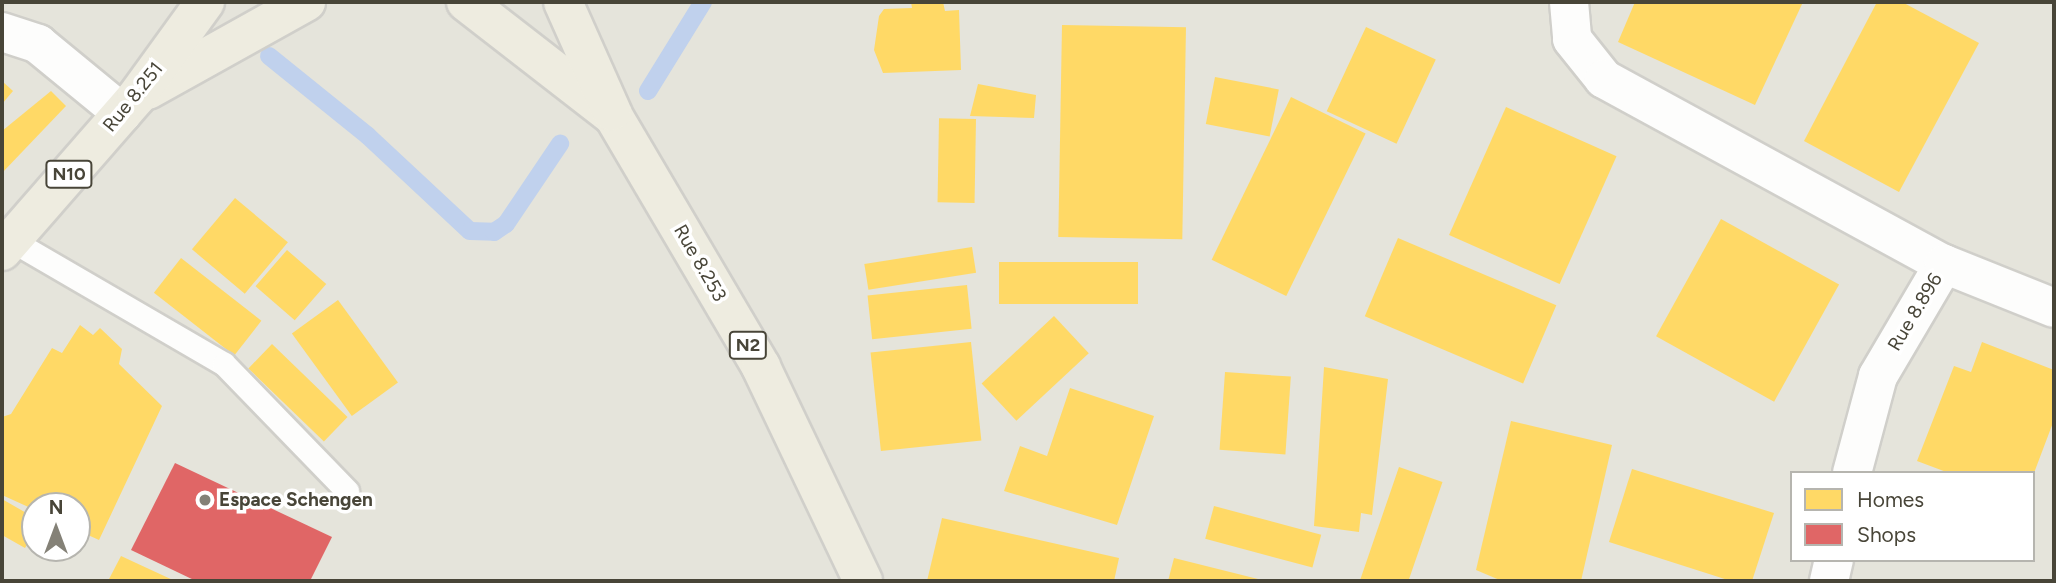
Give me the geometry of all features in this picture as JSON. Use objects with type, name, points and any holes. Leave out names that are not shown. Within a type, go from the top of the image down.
[{"type":"highway","name":"Rue 8.251","points":[[6,246],[129,104],[205,2]]},
{"type":"highway","name":"N10","points":[[129,104],[306,2]]},
{"type":"highway","name":"Rue 8.253","points":[[466,2],[614,117],[761,367],[863,581]]},
{"type":"highway","name":"N2","points":[[563,2],[614,117]]},
{"type":"street","points":[[1569,2],[1572,39],[1604,79],[1944,264]]},
{"type":"street","points":[[2,32],[38,44],[129,104]]},
{"type":"street","name":"Rue 8.896","points":[[1853,471],[1878,376],[1944,264],[2054,308]]},
{"type":"street","points":[[1829,581],[1834,562]]},
{"type":"lane","points":[[6,246],[224,364],[347,491]]},
{"type":"shaded area","points":[[2,2],[2054,2],[2054,581],[2,581]]},
{"type":"building: Homes","points":[[911,2],[943,2],[945,11],[959,10],[961,70],[883,73],[874,50],[879,16],[884,9],[912,8]]},
{"type":"building: Homes","points":[[1635,2],[1803,2],[1755,105],[1618,42]]},
{"type":"building: Homes","points":[[1877,2],[1902,2],[1979,43],[1899,192],[1804,141]]},
{"type":"building: Homes","points":[[1062,25],[1186,27],[1182,239],[1058,237]]},
{"type":"building: Homes","points":[[1366,27],[1436,60],[1396,144],[1327,111]]},
{"type":"building: Homes","points":[[1215,77],[1279,89],[1270,137],[1206,124]]},
{"type":"building: Homes","points":[[2,81],[13,91],[2,104]]},
{"type":"building: Homes","points":[[978,84],[1036,95],[1034,118],[970,116]]},
{"type":"building: Homes","points":[[51,91],[66,106],[2,173],[2,131]]},
{"type":"building: Homes","points":[[1291,97],[1366,133],[1286,296],[1212,260]]},
{"type":"building: Homes","points":[[1506,107],[1617,156],[1560,284],[1449,235]]},
{"type":"building: Homes","points":[[939,118],[976,119],[975,203],[938,202]]},
{"type":"building: Homes","points":[[235,198],[288,242],[245,294],[192,249]]},
{"type":"building: Homes","points":[[1721,219],[1839,284],[1774,402],[1656,336]]},
{"type":"building: Homes","points":[[1398,238],[1556,305],[1523,383],[1365,316]]},
{"type":"building: Homes","points":[[972,247],[976,273],[868,290],[864,264]]},
{"type":"building: Homes","points":[[287,250],[326,284],[295,320],[256,286]]},
{"type":"building: Homes","points":[[181,258],[261,321],[234,355],[154,293]]},
{"type":"building: Homes","points":[[999,262],[1138,262],[1138,304],[999,304]]},
{"type":"building: Homes","points":[[967,285],[972,329],[872,339],[868,295]]},
{"type":"building: Homes","points":[[338,300],[398,383],[352,416],[292,334]]},
{"type":"building: Homes","points":[[1054,316],[1089,353],[1016,421],[982,384]]},
{"type":"building: Homes","points":[[80,325],[93,335],[100,328],[122,349],[119,364],[162,406],[99,540],[91,536],[91,492],[21,492],[21,504],[2,495],[2,417],[11,414],[52,348],[62,353]]},
{"type":"building: Homes","points":[[971,342],[981,440],[881,451],[871,353]]},
{"type":"building: Homes","points":[[1982,342],[2054,370],[2054,420],[2035,471],[1944,471],[1917,461],[1954,366],[1971,372]]},
{"type":"building: Homes","points":[[272,344],[348,417],[324,441],[248,368]]},
{"type":"building: Homes","points":[[1324,367],[1388,379],[1372,515],[1361,513],[1359,532],[1314,526]]},
{"type":"building: Homes","points":[[1225,372],[1291,377],[1285,454],[1220,450]]},
{"type":"building: Homes","points":[[1070,388],[1154,416],[1117,525],[1004,491],[1020,446],[1047,456]]},
{"type":"building: Homes","points":[[1511,421],[1612,445],[1581,581],[1502,581],[1476,570]]},
{"type":"building: Homes","points":[[1399,467],[1442,482],[1408,581],[1360,581]]},
{"type":"building: Homes","points":[[1632,469],[1774,513],[1752,581],[1731,581],[1609,542]]},
{"type":"building: Homes","points":[[2,499],[21,510],[21,546],[2,535]]},
{"type":"building: Homes","points":[[1214,506],[1321,535],[1312,568],[1205,539]]},
{"type":"building: Homes","points":[[942,518],[1119,558],[1114,581],[927,581]]},
{"type":"building: Homes","points":[[121,556],[175,581],[108,581]]},
{"type":"building: Homes","points":[[1174,558],[1262,580],[1262,581],[1168,581]]},
{"type":"building: Shops","name":"Espace Schengen","points":[[175,463],[332,537],[310,581],[196,581],[131,550]]},
{"type":"waterway","points":[[648,91],[703,2]]},
{"type":"waterway","points":[[269,56],[368,136],[470,231],[494,232],[506,224],[560,144]]},
{"type":"place","name":"Espace Schengen","points":[[205,500]]}]
